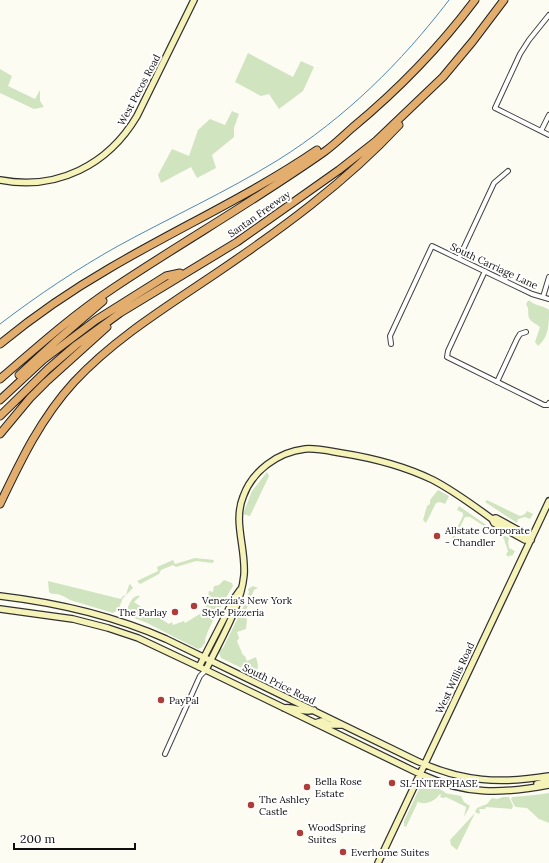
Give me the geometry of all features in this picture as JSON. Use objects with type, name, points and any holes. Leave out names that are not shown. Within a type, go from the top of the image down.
[{"type":"highway","name":"Santan Freeway","points":[[0,379],[66,322],[114,287],[324,151],[367,116],[407,80],[439,46],[475,0]]},
{"type":"highway","name":"Santan Freeway","points":[[0,416],[76,345],[120,313],[236,242],[339,170],[376,140],[443,77],[504,0]]},
{"type":"highway","points":[[0,504],[27,447],[45,418],[73,383],[98,358],[146,321],[302,212],[386,139],[443,77]]},
{"type":"highway","points":[[0,344],[24,325],[89,280],[275,176],[313,153],[367,116]]},
{"type":"highway","points":[[0,393],[55,342],[137,273]]},
{"type":"highway","points":[[0,400],[43,360],[96,320],[166,276],[184,273]]},
{"type":"highway","points":[[0,434],[30,398],[120,313]]},
{"type":"highway","points":[[0,374],[42,337],[66,322]]},
{"type":"street","name":"West Pecos Road","points":[[0,180],[15,183],[35,183],[56,179],[71,174],[96,161],[113,148],[129,130],[145,101],[194,0]]},
{"type":"street","points":[[549,15],[520,54],[495,108],[549,135]]},
{"type":"street","points":[[541,131],[549,115]]},
{"type":"street","points":[[458,258],[494,183],[508,171]]},
{"type":"street","name":"South Carriage Lane","points":[[391,344],[390,336],[432,246],[532,294],[549,299]]},
{"type":"street","points":[[485,271],[446,357],[544,405],[548,404]]},
{"type":"street","points":[[542,297],[549,278]]},
{"type":"street","points":[[497,382],[517,339],[520,334],[526,332]]},
{"type":"street","points":[[165,754],[200,676],[206,670],[240,599],[240,590],[244,577],[244,567],[239,524],[240,508],[243,497],[253,479],[268,464],[291,452],[311,448],[373,458],[396,465],[432,480],[447,488],[492,518],[496,518],[527,535],[531,540]]},
{"type":"street","name":"West Willis Road","points":[[378,863],[549,501]]},
{"type":"street","points":[[200,676],[199,667],[240,590]]},
{"type":"street","name":"South Price Road","points":[[0,596],[65,606],[114,619],[152,632],[425,765],[461,777],[482,780],[520,780],[549,776]]},
{"type":"street","name":"South Price Road","points":[[0,609],[73,619],[138,638],[420,774],[442,783],[471,790],[501,792],[549,785]]},
{"type":"street","points":[[284,708],[292,707],[307,712],[314,710]]},
{"type":"street","points":[[315,723],[322,722],[330,725],[343,725]]},
{"type":"street","points":[[518,790],[549,781]]},
{"type":"green space","points":[[248,53],[293,77],[301,61],[314,67],[303,91],[279,109],[269,94],[261,96],[235,82]]},
{"type":"green space","points":[[0,69],[12,76],[8,86],[35,99],[40,90],[40,101],[44,107],[34,109],[0,93]]},
{"type":"green space","points":[[232,111],[239,114],[234,128],[234,137],[212,155],[216,168],[197,178],[191,167],[161,183],[158,175],[172,149],[189,156],[198,130],[210,119],[225,125]]},
{"type":"green space","points":[[528,301],[549,310],[546,334],[538,346],[535,342],[540,327],[529,318],[526,304]]},
{"type":"green space","points":[[267,472],[269,476],[250,516],[243,514],[252,491]]},
{"type":"green space","points":[[438,490],[449,496],[445,504],[440,502],[436,503],[426,523],[423,520],[427,506],[430,504],[430,500]]},
{"type":"green space","points":[[487,500],[520,516],[525,514],[527,511],[533,514],[530,519],[525,517],[518,519],[517,523],[485,502]]},
{"type":"green space","points":[[459,506],[492,529],[509,538],[509,548],[515,551],[512,556],[510,555],[509,557],[506,555],[508,551],[504,539],[470,517],[465,517],[454,539],[452,538],[463,516],[463,513],[457,510]]},
{"type":"green space","points":[[195,558],[214,560],[213,563],[196,561],[176,567],[173,565],[161,570],[159,574],[140,584],[137,581],[158,571],[157,567],[173,560],[175,564]]},
{"type":"green space","points":[[224,580],[232,583],[233,586],[212,623],[205,643],[201,648],[198,649],[147,623],[129,616],[127,610],[130,602],[135,596],[140,596],[134,602],[156,617],[169,624],[172,622],[173,625],[184,621],[185,623],[203,612],[206,608],[209,591],[213,592],[214,586],[219,585]]},
{"type":"green space","points":[[48,581],[121,599],[126,595],[123,598],[118,610],[113,613],[52,594],[49,592]]},
{"type":"green space","points":[[130,584],[133,588],[126,595],[129,585]]},
{"type":"green space","points":[[253,586],[258,588],[254,590],[245,613],[243,614],[247,619],[246,629],[237,632],[239,638],[237,641],[247,661],[256,657],[258,665],[257,672],[261,673],[258,676],[221,658],[219,653],[223,648],[247,599],[249,592],[248,589]]},
{"type":"green space","points":[[428,783],[445,793],[461,796],[464,802],[470,806],[464,817],[466,807],[446,797],[440,797],[440,794],[430,802],[417,802],[406,827],[404,826],[404,821],[421,785]]},
{"type":"green space","points":[[549,793],[549,823],[539,819],[527,808],[516,807],[511,799],[512,797]]},
{"type":"green space","points":[[509,797],[513,806],[512,809],[486,807],[485,809],[479,809],[479,814],[475,812],[477,808],[487,804],[492,798],[497,799]]},
{"type":"green space","points":[[475,813],[457,850],[451,845],[450,840]]},
{"type":"waterway","points":[[0,324],[58,283],[103,255],[138,235],[239,183],[303,144],[349,108],[371,88],[411,46],[449,0]]},
{"type":"place","name":"Allstate Corporate - Chandler","points":[[437,536]]},
{"type":"place","name":"Venezia's New York Style Pizzeria","points":[[194,606]]},
{"type":"place","name":"The Parlay","points":[[175,612]]},
{"type":"place","name":"PayPal","points":[[161,700]]},
{"type":"place","name":"SL-INTERPHASE","points":[[392,783]]},
{"type":"place","name":"Bella Rose Estate","points":[[307,787]]},
{"type":"place","name":"The Ashley Castle","points":[[251,805]]},
{"type":"place","name":"WoodSpring Suites","points":[[300,833]]},
{"type":"place","name":"Everhome Suites","points":[[343,852]]}]
